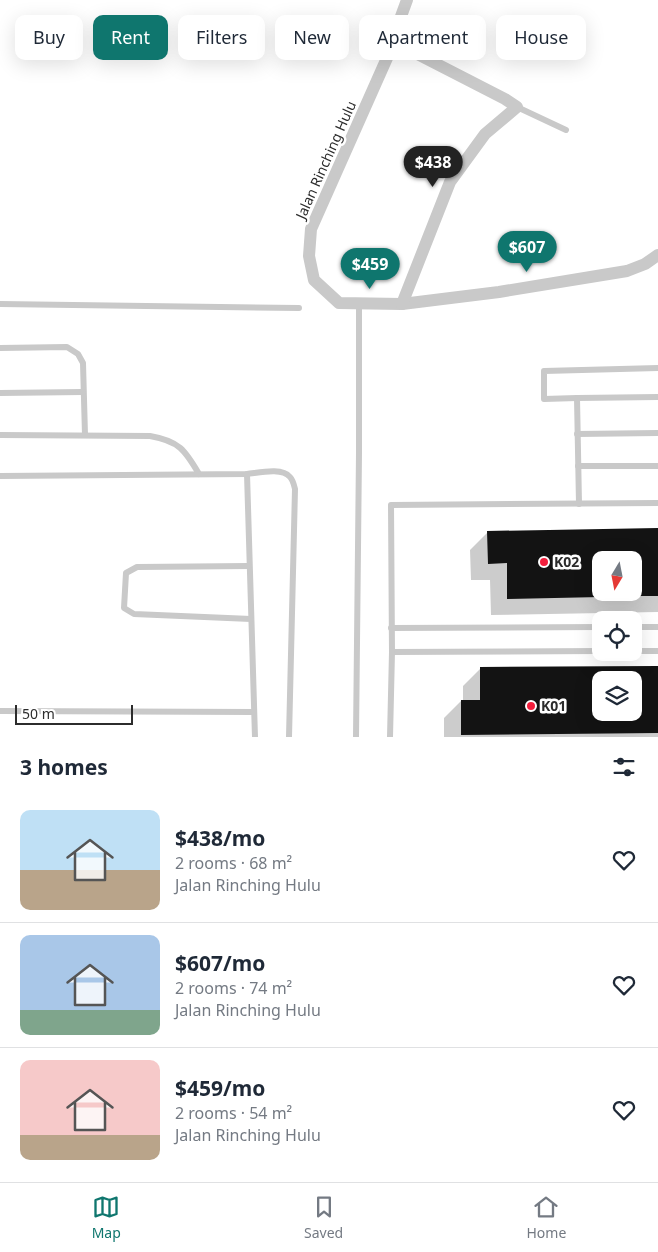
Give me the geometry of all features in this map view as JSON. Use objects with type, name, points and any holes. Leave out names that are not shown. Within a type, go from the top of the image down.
[{"type":"street","name":"Jalan Rinching Hulu","points":[[402,15],[407,0]]},
{"type":"street","name":"Jalan Rinching Hulu","points":[[386,60],[311,229],[309,256],[314,280],[339,303],[402,304],[498,292],[627,271],[645,264],[658,255]]},
{"type":"street","points":[[402,304],[450,182],[485,134],[517,107],[430,60]]},
{"type":"lane","points":[[517,107],[566,130]]},
{"type":"lane","points":[[356,737],[360,303]]},
{"type":"lane","points":[[0,304],[299,308]]},
{"type":"lane","points":[[0,348],[67,348],[78,354],[83,363],[85,435]]},
{"type":"lane","points":[[658,368],[544,371],[544,399],[658,397]]},
{"type":"lane","points":[[0,393],[83,392]]},
{"type":"lane","points":[[577,398],[578,504]]},
{"type":"lane","points":[[577,434],[658,433]]},
{"type":"lane","points":[[0,435],[150,436],[163,438],[175,443],[188,455],[200,474]]},
{"type":"lane","points":[[578,466],[658,466]]},
{"type":"lane","points":[[0,476],[246,474],[276,471],[284,473],[291,478],[295,489],[289,737]]},
{"type":"lane","points":[[246,474],[255,737]]},
{"type":"lane","points":[[390,737],[392,652],[391,505],[658,503]]},
{"type":"lane","points":[[249,566],[137,567],[126,573],[124,608],[134,614],[251,619]]},
{"type":"lane","points":[[642,627],[658,627]]},
{"type":"lane","points":[[391,628],[592,628]]},
{"type":"lane","points":[[392,652],[592,651]]},
{"type":"lane","points":[[642,651],[658,651]]},
{"type":"lane","points":[[0,711],[254,712]]},
{"type":"building","name":"K02","points":[[658,528],[658,596],[642,596],[642,551],[592,551],[592,597],[507,599],[507,563],[488,564],[487,531]]},
{"type":"building","name":"K01","points":[[658,666],[658,733],[461,735],[461,700],[480,700],[480,667]]},
{"type":"place","name":"K02","points":[[544,562]]},
{"type":"place","name":"K01","points":[[531,706]]}]
